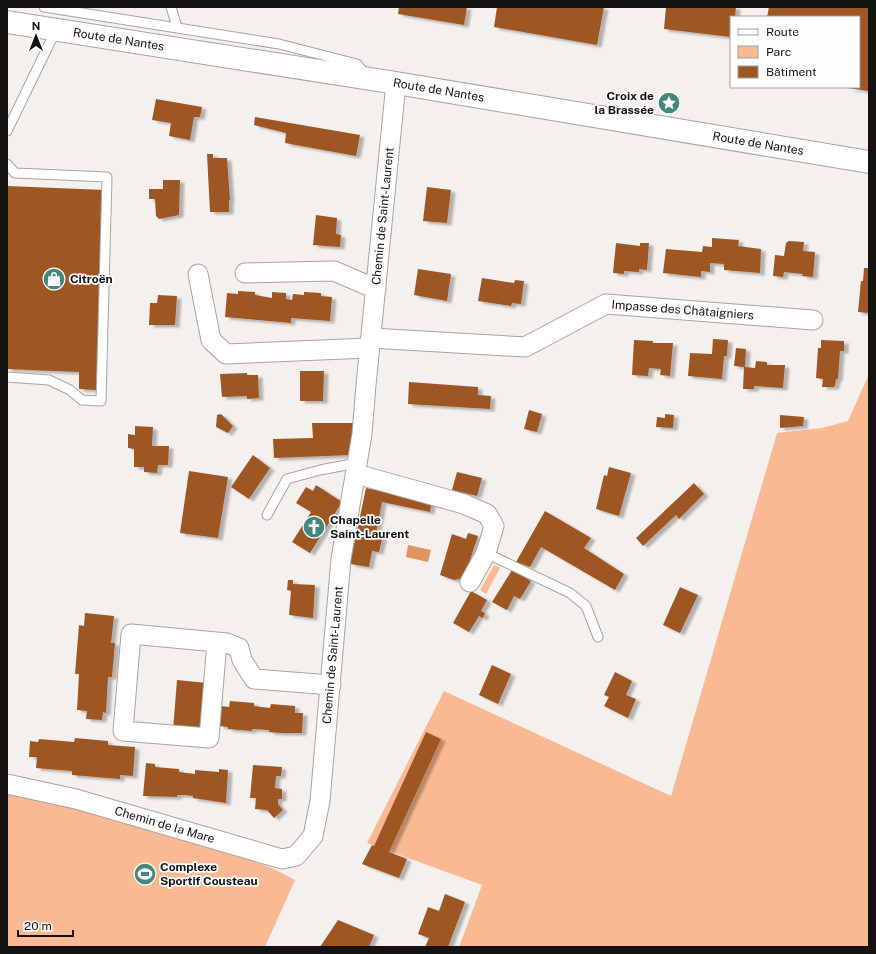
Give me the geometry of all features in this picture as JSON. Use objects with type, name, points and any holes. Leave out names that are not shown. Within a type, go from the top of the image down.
[{"type":"main road","name":"Route de Nantes","points":[[7,22],[396,83],[869,162]]},
{"type":"street","name":"Chemin de Saint-Laurent","points":[[312,836],[320,801],[341,560],[362,434],[396,83]]},
{"type":"street","points":[[245,273],[334,271],[376,289]]},
{"type":"street","points":[[198,274],[210,340],[226,354],[370,343]]},
{"type":"street","name":"Impasse des Châtaigniers","points":[[370,343],[525,347],[606,304],[813,320]]},
{"type":"street","points":[[357,469],[464,504],[487,514],[494,526],[486,553],[470,582]]},
{"type":"street","points":[[217,642],[209,738],[123,731],[131,634],[217,642],[227,643],[239,648],[242,660],[254,679],[331,685]]},
{"type":"street","name":"Chemin de la Mare","points":[[7,784],[76,799],[282,859],[296,856],[312,836]]},
{"type":"lane","points":[[44,7],[279,44],[357,64],[370,79]]},
{"type":"lane","points":[[171,7],[177,28]]},
{"type":"lane","points":[[7,131],[56,30]]},
{"type":"lane","points":[[7,164],[15,173],[107,177],[102,401],[82,400],[70,390],[48,380],[7,377]]},
{"type":"lane","points":[[267,515],[287,479],[320,470],[357,469]]},
{"type":"lane","points":[[486,553],[570,593],[586,606],[598,637]]},
{"type":"green space","points":[[869,374],[869,947],[459,947],[482,885],[367,843],[444,691],[671,796],[777,433],[822,428],[848,421]]},
{"type":"green space","points":[[494,565],[500,568],[486,594],[480,590]]},
{"type":"green space","name":"Complexe Sportif Cousteau","points":[[7,790],[182,836],[272,868],[295,880],[265,947],[7,947]]},
{"type":"shaded area","points":[[408,545],[431,550],[428,562],[406,557]]},
{"type":"building","points":[[399,7],[467,7],[464,25],[398,14]]},
{"type":"building","points":[[497,7],[604,7],[597,45],[494,27]]},
{"type":"building","points":[[666,7],[736,7],[735,16],[730,16],[730,37],[664,29]]},
{"type":"building","points":[[769,7],[869,7],[869,91],[847,88],[860,88],[860,16],[767,16]]},
{"type":"building","points":[[156,99],[202,107],[200,117],[194,117],[190,140],[169,136],[171,123],[152,120]]},
{"type":"building","points":[[255,117],[360,135],[356,156],[285,143],[286,133],[254,125]]},
{"type":"building","points":[[207,154],[213,154],[213,158],[227,158],[230,200],[229,212],[210,212]]},
{"type":"building","points":[[163,180],[180,180],[179,215],[159,219],[156,216],[155,199],[149,199],[149,189],[163,189]]},
{"type":"building","name":"Citroën","points":[[7,186],[105,190],[96,390],[79,389],[79,372],[7,369]]},
{"type":"building","points":[[427,187],[451,190],[447,223],[423,221]]},
{"type":"building","points":[[316,215],[337,218],[336,234],[341,235],[340,247],[313,245]]},
{"type":"building","points":[[712,238],[739,240],[738,246],[761,249],[760,273],[724,270],[724,264],[710,263],[710,272],[701,271],[701,277],[663,273],[666,249],[702,252],[703,246],[712,247]]},
{"type":"building","points":[[789,241],[804,242],[803,251],[815,252],[813,277],[802,276],[803,274],[784,272],[783,277],[773,276],[775,255],[784,256],[786,243]]},
{"type":"building","points":[[616,243],[640,246],[640,243],[649,243],[647,270],[639,269],[639,272],[624,271],[624,274],[613,273]]},
{"type":"building","points":[[864,268],[869,268],[869,313],[858,312],[861,281],[863,281]]},
{"type":"building","points":[[418,269],[451,274],[447,301],[414,295]]},
{"type":"building","points":[[482,278],[514,283],[515,280],[524,281],[521,304],[512,303],[511,306],[478,301]]},
{"type":"building","points":[[238,291],[255,292],[255,295],[272,298],[272,292],[286,293],[286,299],[292,300],[293,294],[304,295],[304,292],[321,293],[321,296],[332,297],[330,321],[291,318],[291,323],[225,317],[227,293],[238,294]]},
{"type":"building","points":[[158,295],[177,296],[175,325],[149,325],[150,303],[157,303]]},
{"type":"building","points":[[713,339],[728,340],[727,356],[724,356],[722,379],[688,376],[690,353],[712,354]]},
{"type":"building","points":[[634,340],[653,341],[653,343],[673,343],[670,376],[660,375],[661,369],[649,368],[648,376],[632,375]]},
{"type":"building","points":[[821,340],[844,341],[844,351],[840,351],[838,379],[836,379],[835,386],[833,387],[822,387],[823,379],[816,378],[818,348],[821,348]]},
{"type":"building","points":[[736,348],[746,349],[745,367],[755,368],[756,361],[767,362],[767,365],[785,365],[783,388],[754,386],[754,389],[743,389],[744,367],[734,366]]},
{"type":"building","points":[[300,371],[324,371],[323,401],[300,401]]},
{"type":"building","points":[[247,373],[247,375],[258,375],[259,398],[247,399],[247,396],[222,397],[220,374]]},
{"type":"building","points":[[409,382],[478,387],[478,395],[491,396],[490,409],[408,404]]},
{"type":"building","points":[[529,410],[542,414],[537,432],[524,429]]},
{"type":"building","points":[[221,414],[233,426],[228,433],[216,427],[217,415]]},
{"type":"building","points":[[665,414],[674,415],[673,428],[656,427],[657,417],[665,418]]},
{"type":"building","points":[[780,415],[804,417],[803,426],[780,428]]},
{"type":"building","points":[[312,423],[355,423],[351,455],[274,458],[273,439],[313,438]]},
{"type":"building","points":[[135,426],[153,427],[152,446],[169,446],[168,465],[158,465],[157,473],[144,472],[144,467],[134,467],[134,449],[128,448],[128,434],[135,435]]},
{"type":"building","points":[[253,455],[270,468],[249,499],[231,487]]},
{"type":"building","points":[[609,467],[631,473],[619,516],[596,509],[604,475],[607,476]]},
{"type":"building","points":[[189,471],[228,477],[218,538],[180,533]]},
{"type":"building","points":[[457,472],[482,478],[477,496],[452,490]]},
{"type":"building","points":[[694,483],[704,494],[679,519],[676,515],[643,546],[636,538]]},
{"type":"building","name":"Chapelle Saint-Laurent","points":[[316,485],[342,502],[310,553],[292,542],[311,512],[296,503],[306,487],[313,491]]},
{"type":"building","points":[[366,488],[432,501],[430,512],[382,502],[376,534],[383,535],[379,552],[372,551],[369,567],[350,564]]},
{"type":"building","points":[[545,511],[591,538],[584,548],[624,574],[615,590],[541,547],[530,567],[516,562]]},
{"type":"building","points":[[468,533],[478,536],[464,578],[454,580],[440,575],[452,534],[466,539]]},
{"type":"building","points":[[512,570],[531,581],[520,599],[514,596],[507,610],[492,602]]},
{"type":"building","points":[[288,580],[293,580],[293,584],[315,585],[313,618],[289,615],[291,591],[287,590]]},
{"type":"building","points":[[680,587],[698,595],[680,633],[663,625]]},
{"type":"building","points":[[471,591],[487,600],[481,611],[485,613],[483,618],[479,616],[469,632],[453,623]]},
{"type":"building","points":[[85,613],[114,616],[111,643],[115,643],[112,677],[108,677],[106,713],[103,712],[102,720],[86,719],[87,711],[77,710],[79,674],[75,674],[79,625],[84,626]]},
{"type":"building","points":[[492,665],[511,674],[498,704],[479,695]]},
{"type":"building","points":[[615,672],[632,681],[626,695],[636,699],[628,718],[604,706],[609,697],[604,695]]},
{"type":"building","points":[[177,680],[207,683],[203,733],[173,730]]},
{"type":"building","points":[[230,701],[254,703],[254,706],[270,708],[271,704],[295,706],[295,713],[303,713],[302,733],[281,733],[269,732],[269,730],[252,729],[252,731],[228,729],[228,727],[219,726],[221,706],[229,707]]},
{"type":"building","points":[[426,732],[441,739],[389,852],[407,859],[399,878],[362,864],[372,845],[374,846]]},
{"type":"building","points":[[75,738],[108,741],[108,745],[135,747],[133,776],[120,775],[120,779],[72,775],[72,771],[36,768],[37,757],[29,757],[30,741],[38,742],[39,739],[74,742]]},
{"type":"building","points":[[146,763],[155,764],[155,767],[179,769],[179,772],[195,774],[195,770],[219,772],[219,769],[228,770],[226,803],[193,798],[193,796],[185,795],[177,795],[177,797],[143,796]]},
{"type":"building","points":[[253,765],[282,767],[281,776],[276,776],[275,788],[282,789],[282,799],[278,799],[278,804],[283,810],[274,818],[267,810],[255,809],[256,798],[250,798]]},
{"type":"building","points":[[445,894],[465,902],[448,947],[425,947],[429,938],[418,934],[428,907],[439,911]]},
{"type":"building","points":[[338,920],[374,935],[369,947],[320,947]]},
{"type":"place","name":"Croix de la Brassée","points":[[669,103]]},
{"type":"place","name":"Citroën","points":[[54,279]]},
{"type":"place","name":"Chapelle Saint-Laurent","points":[[314,527]]},
{"type":"place","name":"Complexe Sportif Cousteau","points":[[145,874]]}]
